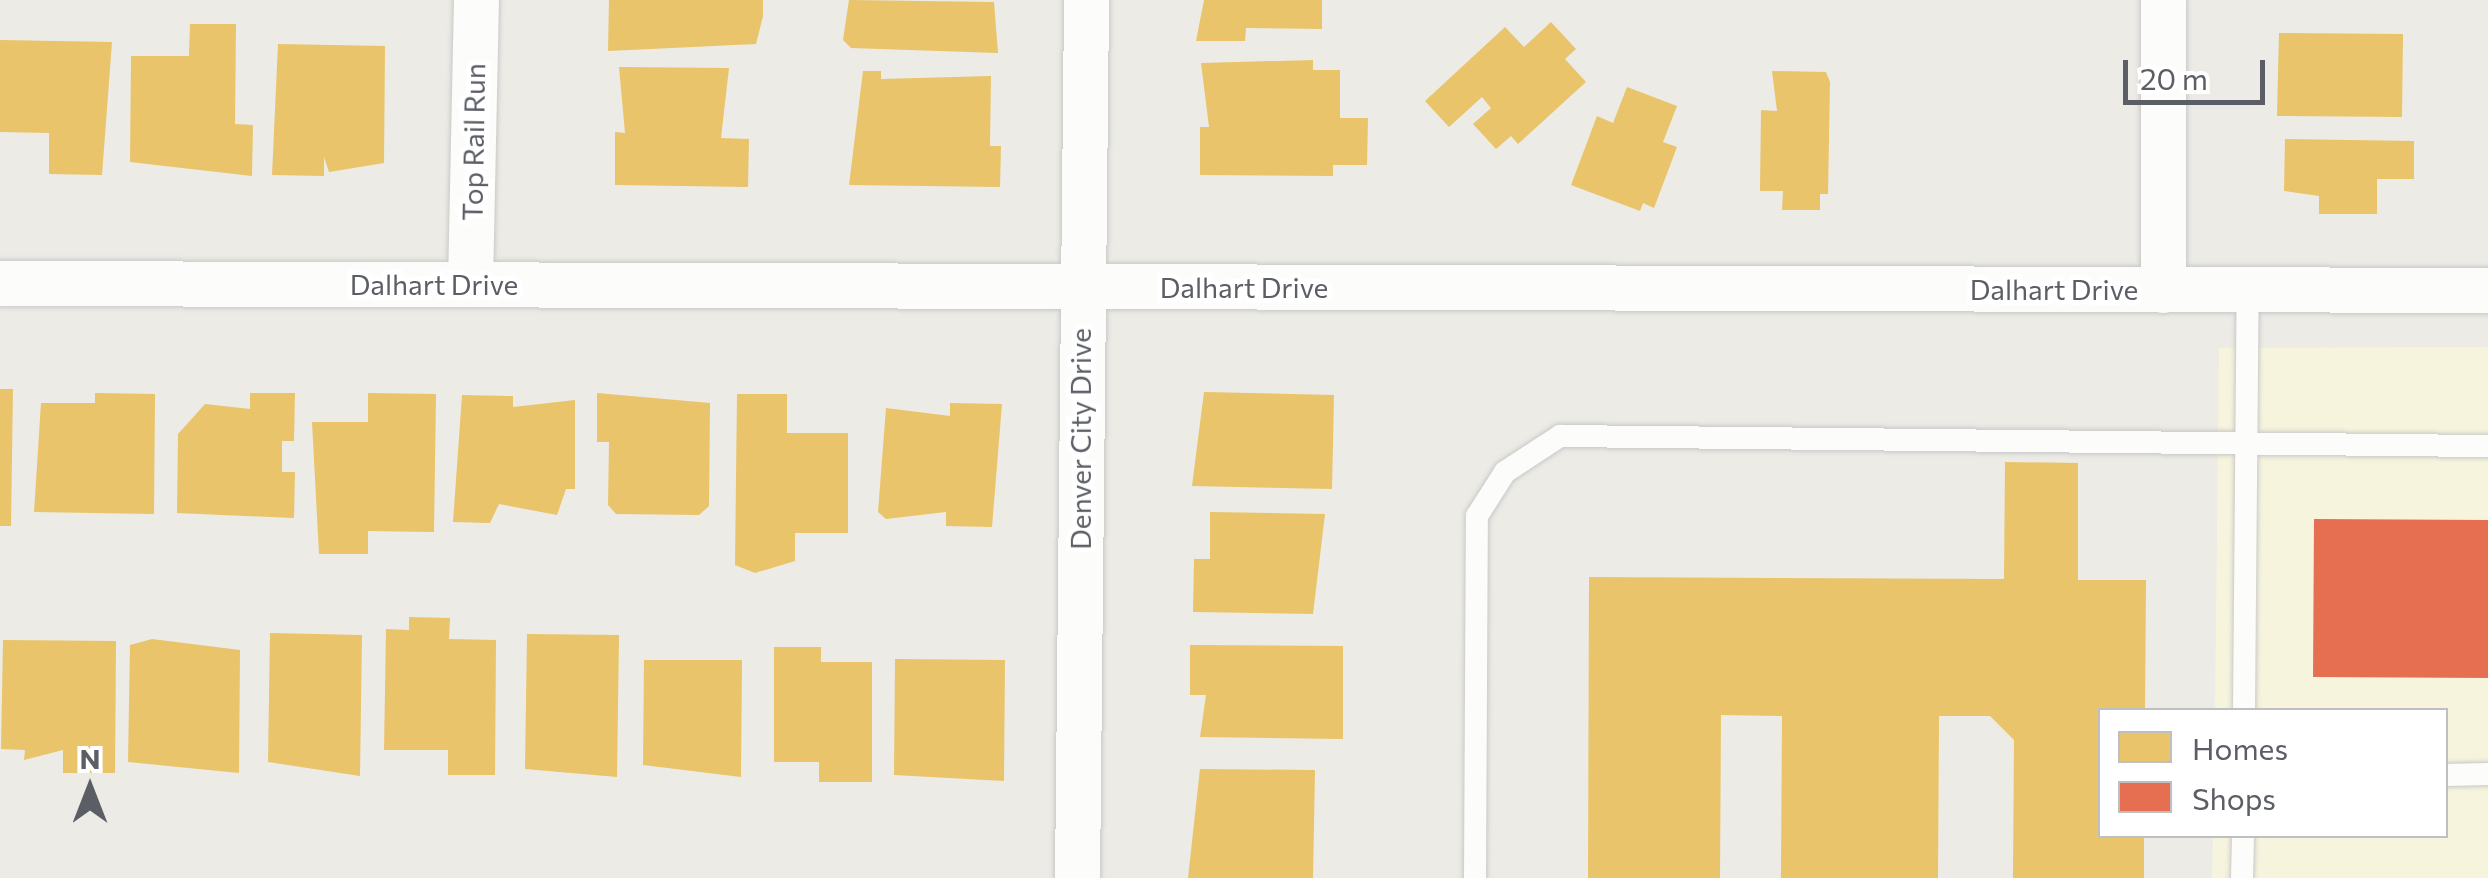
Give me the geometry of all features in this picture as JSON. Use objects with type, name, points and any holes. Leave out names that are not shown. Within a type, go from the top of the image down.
[{"type":"street","name":"Top Rail Run","points":[[470,284],[476,0]]},
{"type":"street","name":"Denver City Drive","points":[[1077,878],[1086,0]]},
{"type":"street","points":[[2163,0],[2163,290]]},
{"type":"street","name":"Dalhart Drive","points":[[0,283],[2488,290]]},
{"type":"lane","points":[[2244,708],[2248,290]]},
{"type":"lane","points":[[1475,878],[1477,516],[1505,472],[1560,436],[2488,446]]},
{"type":"lane","points":[[2448,775],[2488,774]]},
{"type":"lane","points":[[2242,878],[2243,838]]},
{"type":"shaded area","points":[[2488,347],[2488,878],[2212,878],[2213,838],[2448,838],[2448,708],[2215,708],[2219,348]]},
{"type":"building: Homes","points":[[609,0],[763,0],[763,16],[756,44],[608,51]]},
{"type":"building: Homes","points":[[849,0],[994,2],[998,53],[851,48],[843,40]]},
{"type":"building: Homes","points":[[1204,0],[1322,0],[1322,29],[1246,28],[1245,41],[1196,41]]},
{"type":"building: Homes","points":[[1551,22],[1576,49],[1565,59],[1586,82],[1518,144],[1511,136],[1496,149],[1473,124],[1491,108],[1482,97],[1449,127],[1425,101],[1505,27],[1524,47]]},
{"type":"building: Homes","points":[[190,24],[236,24],[235,124],[253,125],[252,176],[130,162],[131,56],[189,56]]},
{"type":"building: Homes","points":[[2279,33],[2403,34],[2402,117],[2277,116]]},
{"type":"building: Homes","points":[[0,40],[112,42],[102,175],[49,174],[49,133],[0,132]]},
{"type":"building: Homes","points":[[278,44],[385,46],[384,163],[329,172],[324,157],[324,176],[272,175]]},
{"type":"building: Homes","points":[[1313,60],[1313,70],[1340,70],[1340,118],[1368,118],[1367,165],[1333,165],[1333,176],[1200,175],[1200,127],[1209,127],[1201,63]]},
{"type":"building: Homes","points":[[619,67],[729,68],[721,138],[749,139],[748,187],[615,185],[615,132],[625,133]]},
{"type":"building: Homes","points":[[863,71],[881,71],[881,79],[991,76],[990,146],[1001,146],[1000,187],[849,185]]},
{"type":"building: Homes","points":[[1772,71],[1826,72],[1830,82],[1828,194],[1820,194],[1820,210],[1782,210],[1783,191],[1760,191],[1761,110],[1777,111]]},
{"type":"building: Homes","points":[[1627,87],[1677,106],[1663,142],[1677,147],[1654,208],[1643,203],[1640,211],[1571,185],[1597,116],[1613,123]]},
{"type":"building: Homes","points":[[2285,139],[2414,141],[2414,179],[2377,179],[2377,214],[2319,214],[2319,196],[2284,191]]},
{"type":"building: Homes","points":[[0,389],[13,389],[11,526],[0,526]]},
{"type":"building: Homes","points":[[1204,392],[1334,395],[1332,489],[1192,486]]},
{"type":"building: Homes","points":[[95,393],[155,394],[154,514],[34,512],[41,403],[95,403]]},
{"type":"building: Homes","points":[[250,393],[295,393],[294,441],[282,441],[282,472],[295,472],[294,518],[177,513],[178,434],[205,404],[250,409]]},
{"type":"building: Homes","points":[[368,393],[436,394],[434,532],[368,531],[368,554],[319,554],[312,422],[368,422]]},
{"type":"building: Homes","points":[[597,393],[710,403],[709,506],[699,515],[616,514],[608,505],[609,442],[597,442]]},
{"type":"building: Homes","points":[[737,394],[787,394],[787,433],[848,433],[848,533],[795,533],[795,561],[755,573],[735,565]]},
{"type":"building: Homes","points":[[462,395],[513,396],[513,407],[575,400],[575,489],[566,489],[557,515],[499,504],[490,523],[453,522]]},
{"type":"building: Homes","points":[[950,403],[1002,404],[992,527],[946,526],[946,512],[886,519],[878,512],[886,408],[950,416]]},
{"type":"building: Homes","points":[[2005,462],[2078,463],[2078,580],[2146,580],[2145,708],[2098,708],[2098,838],[2144,838],[2144,878],[2013,878],[2014,740],[1990,716],[1939,716],[1938,878],[1781,878],[1782,716],[1721,715],[1720,878],[1588,878],[1589,577],[2004,579]]},
{"type":"building: Homes","points":[[1210,512],[1325,514],[1313,614],[1193,612],[1194,559],[1210,559]]},
{"type":"building: Homes","points":[[409,617],[450,618],[449,639],[496,640],[495,775],[448,775],[448,750],[384,750],[386,629],[409,630]]},
{"type":"building: Homes","points":[[270,633],[362,635],[360,776],[268,762]]},
{"type":"building: Homes","points":[[527,634],[619,635],[617,777],[525,769]]},
{"type":"building: Homes","points":[[152,639],[240,650],[239,773],[128,762],[130,645]]},
{"type":"building: Homes","points":[[3,640],[116,641],[115,773],[63,773],[63,750],[24,760],[25,750],[1,749]]},
{"type":"building: Homes","points":[[1190,645],[1343,646],[1343,739],[1200,737],[1206,695],[1190,695]]},
{"type":"building: Homes","points":[[774,647],[821,647],[821,662],[872,662],[872,782],[819,782],[819,762],[774,762]]},
{"type":"building: Homes","points":[[895,659],[1005,660],[1004,781],[894,775]]},
{"type":"building: Homes","points":[[644,660],[742,660],[741,777],[643,765]]},
{"type":"building: Homes","points":[[1200,769],[1315,770],[1313,878],[1188,878]]},
{"type":"building: Shops","points":[[2314,519],[2488,520],[2488,678],[2313,677]]}]
